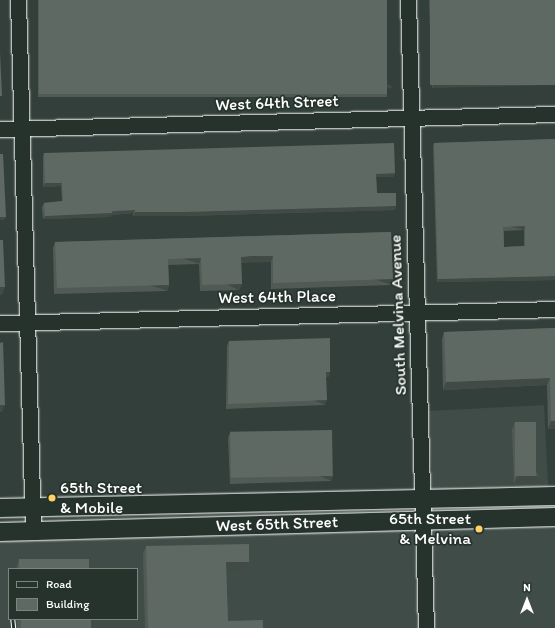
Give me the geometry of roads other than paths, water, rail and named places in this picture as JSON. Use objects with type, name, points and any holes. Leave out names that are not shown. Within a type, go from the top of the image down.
[{"type":"street","points":[[18,0],[33,531]]},
{"type":"street","name":"South Melvina Avenue","points":[[408,0],[426,628]]},
{"type":"street","name":"West 64th Street","points":[[0,129],[555,114]]},
{"type":"street","name":"West 64th Place","points":[[0,323],[555,309]]},
{"type":"street","name":"West 65th Street","points":[[0,508],[555,496]]},
{"type":"street","name":"West 65th Street","points":[[0,532],[555,517]]},
{"type":"railway","points":[[13,620],[14,628]]},
{"type":"place","name":"65th Street & Mobile","points":[[52,498]]},
{"type":"place","name":"65th Street & Melvina","points":[[479,529]]}]
